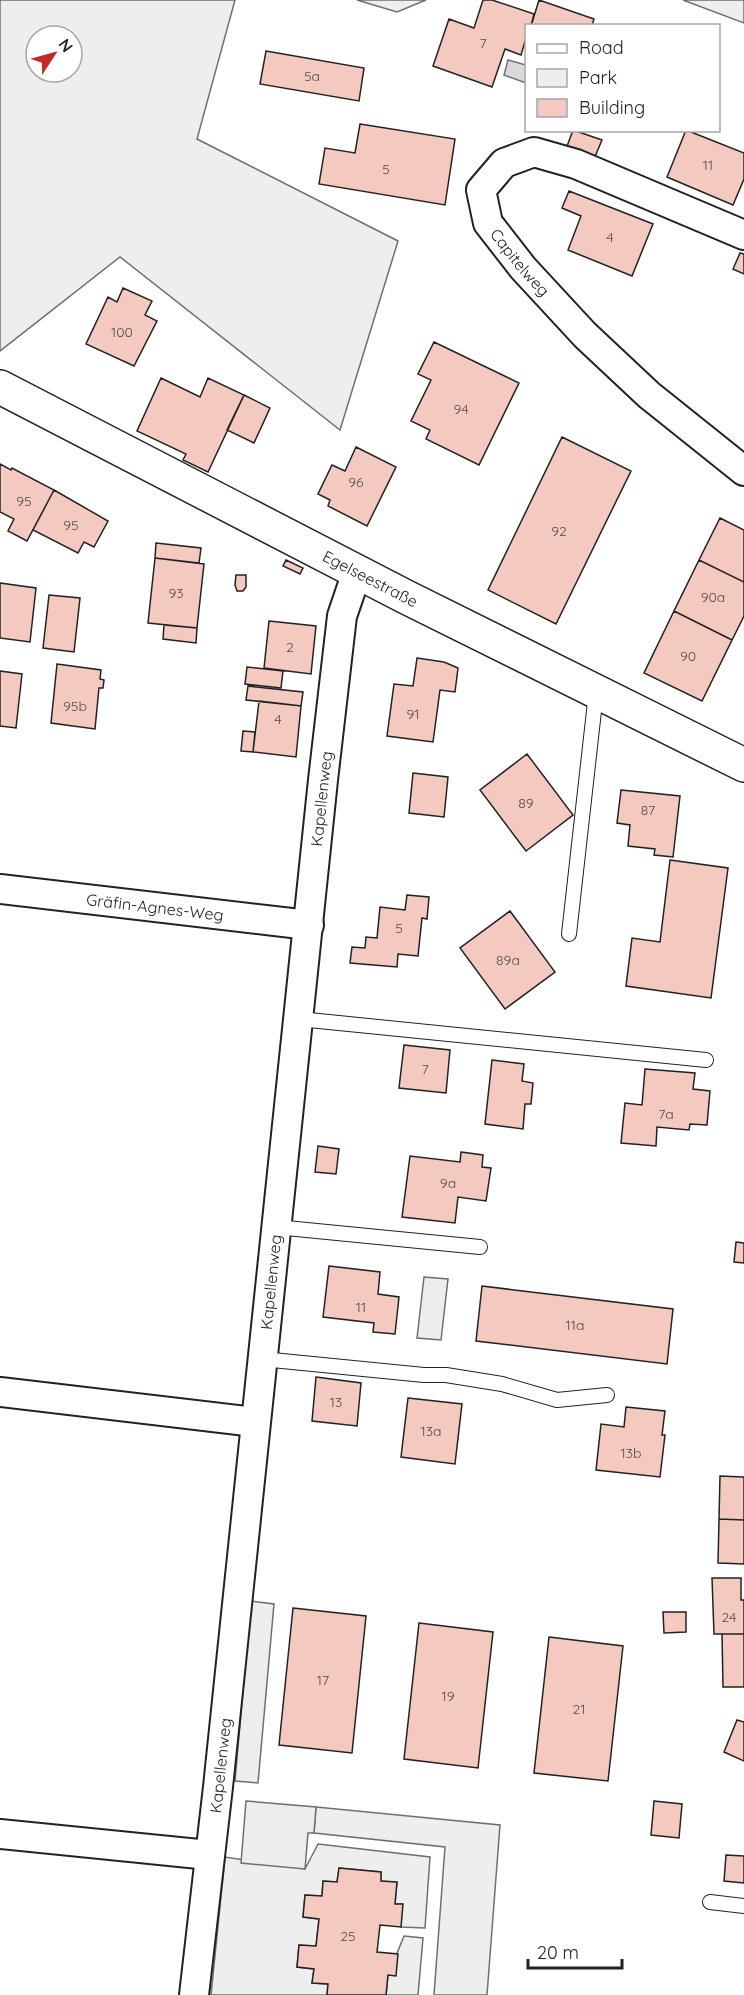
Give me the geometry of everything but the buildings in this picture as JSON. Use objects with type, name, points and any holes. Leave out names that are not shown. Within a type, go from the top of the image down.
[{"type":"street","name":"Capitelweg","points":[[744,235],[576,164],[534,152],[504,163],[482,190],[488,222],[523,268],[585,335],[649,395],[744,471]]},
{"type":"street","name":"Egelseestraße","points":[[0,387],[357,572],[744,765]]},
{"type":"street","name":"Kapellenweg","points":[[194,1995],[323,780],[342,616],[357,572]]},
{"type":"street","name":"Gräfin-Agnes-Weg","points":[[0,889],[309,925]]},
{"type":"street","points":[[0,1392],[255,1422]]},
{"type":"street","points":[[0,1834],[209,1855]]},
{"type":"lane","points":[[569,934],[596,693]]},
{"type":"lane","points":[[299,1019],[706,1060]]},
{"type":"lane","points":[[276,1227],[480,1247]]},
{"type":"lane","points":[[262,1359],[424,1375],[446,1375],[502,1384],[557,1400],[607,1395]]},
{"type":"lane","points":[[710,1902],[744,1906]]},
{"type":"green space","points":[[0,0],[235,0],[197,139],[398,241],[340,430],[120,257],[0,351]]},
{"type":"green space","points":[[357,0],[426,0],[397,12]]},
{"type":"green space","points":[[683,0],[744,0],[744,23]]},
{"type":"green space","points":[[316,1807],[500,1825],[487,1995],[434,1995],[445,1847],[314,1833]]},
{"type":"green space","points":[[318,1844],[430,1857],[425,1928],[401,1927],[402,1904],[395,1904],[397,1883],[381,1881],[381,1872],[339,1868],[337,1882],[323,1881],[322,1896],[305,1895],[303,1917],[319,1919],[316,1946],[299,1945],[297,1967],[314,1969],[312,1983],[328,1984],[327,1995],[211,1995],[225,1857],[305,1869]]},
{"type":"green space","points":[[404,1936],[423,1938],[418,1995],[386,1995],[388,1975]]},
{"type":"shaded area","points":[[508,60],[525,65],[525,83],[504,75]]},
{"type":"shaded area","points":[[424,1277],[448,1279],[441,1340],[417,1338]]},
{"type":"shaded area","points":[[251,1601],[274,1604],[258,1783],[235,1781]]},
{"type":"shaded area","points":[[246,1801],[316,1807],[314,1833],[308,1833],[305,1869],[241,1863]]}]
